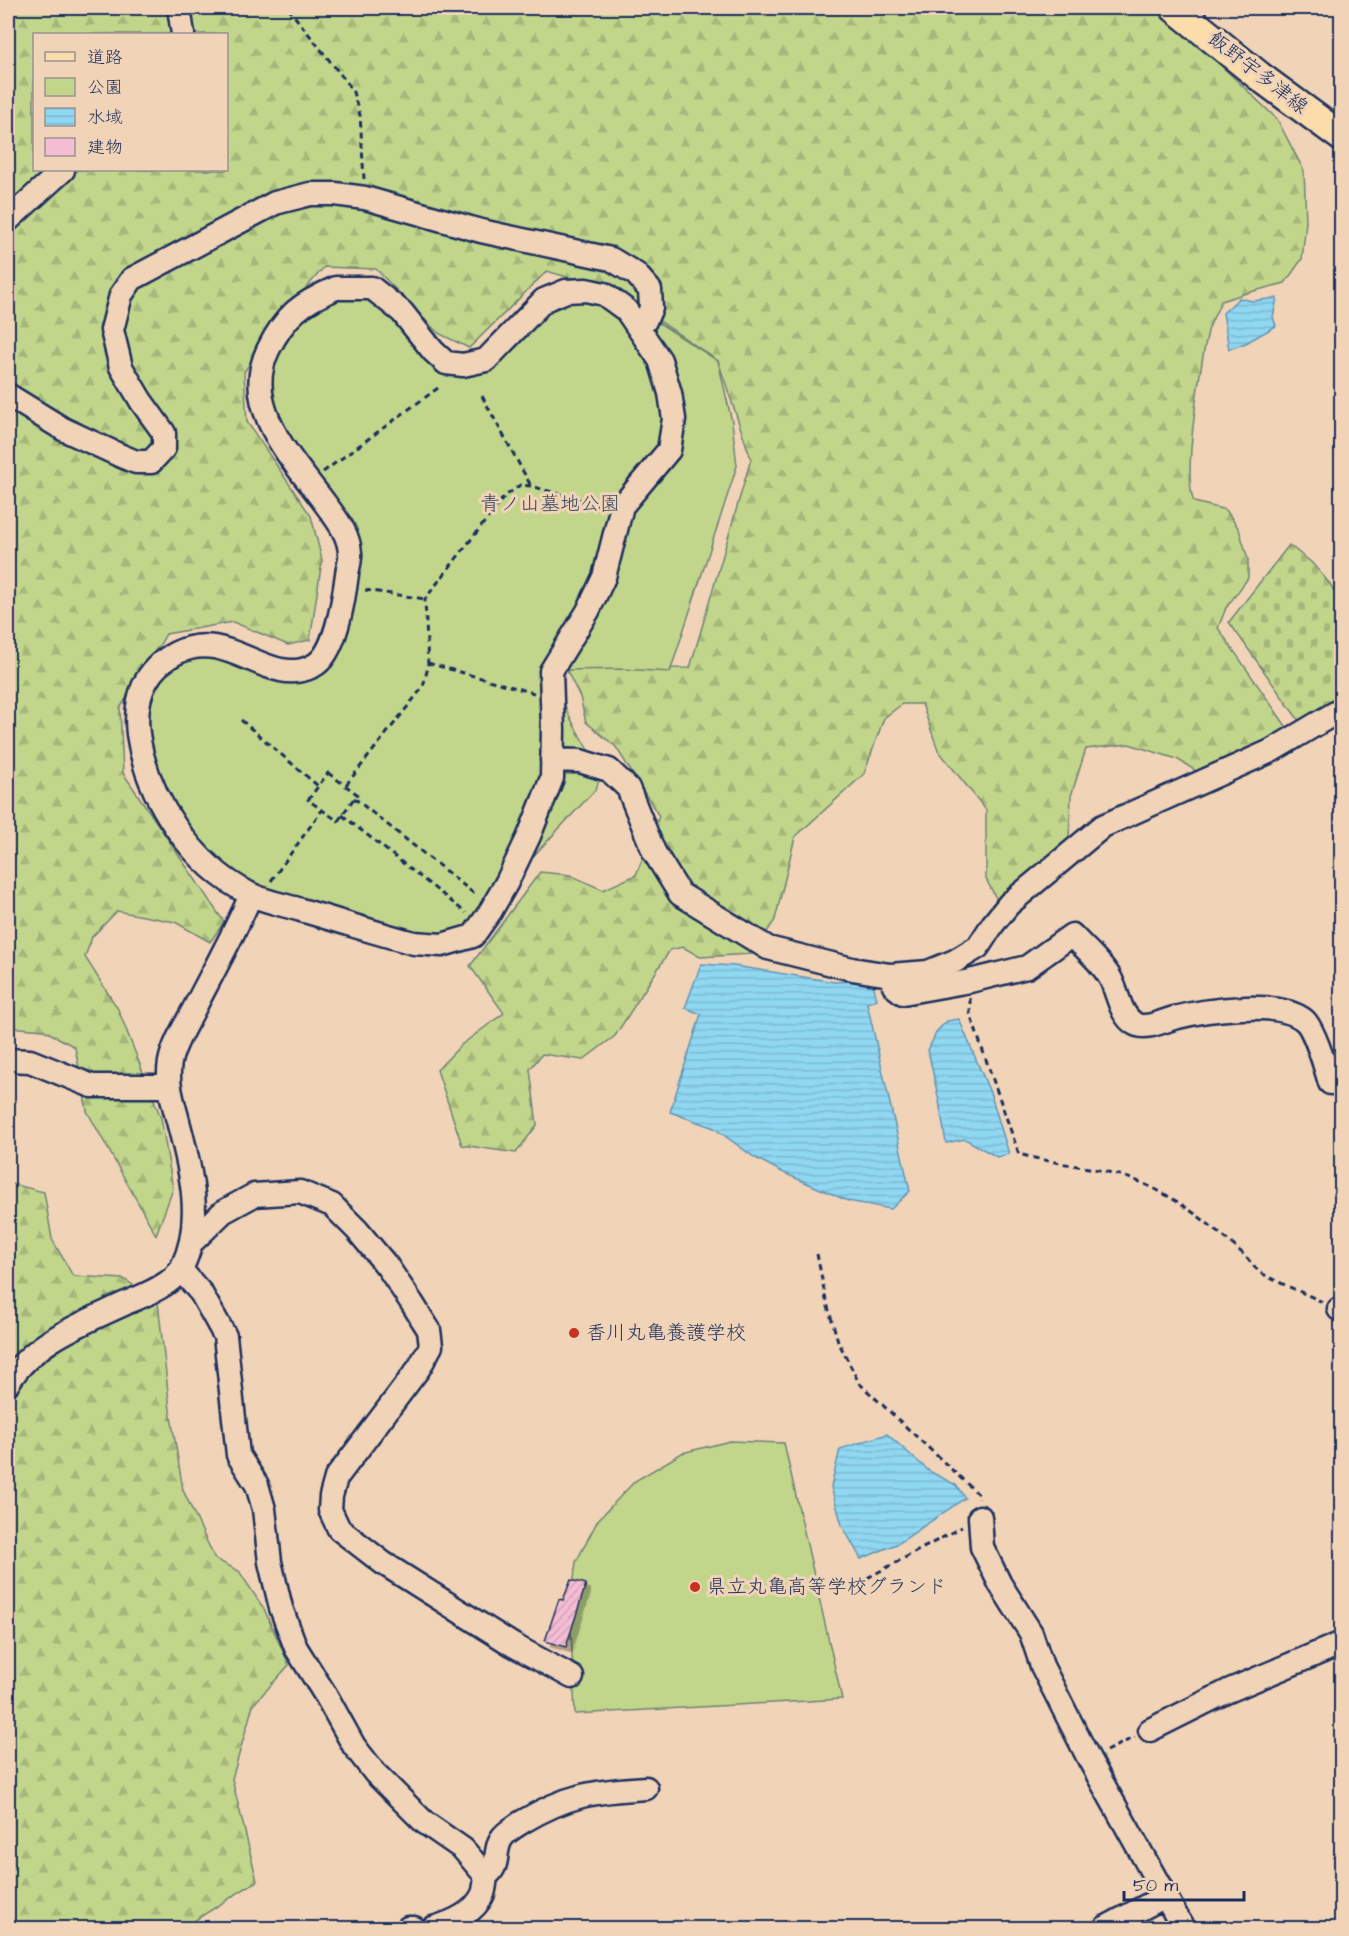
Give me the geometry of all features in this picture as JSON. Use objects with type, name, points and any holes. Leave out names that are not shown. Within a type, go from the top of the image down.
[{"type":"main road","name":"飯野宇多津線","points":[[1175,8],[1341,137]]},
{"type":"street","points":[[179,8],[183,33]]},
{"type":"street","points":[[8,220],[62,171]]},
{"type":"street","points":[[8,395],[63,429],[119,456],[136,462],[151,462],[164,448],[164,433],[141,401],[121,367],[112,330],[121,296],[132,279],[275,203],[310,194],[335,194],[365,198],[481,231],[611,259],[636,274],[650,290],[651,308],[645,321],[639,327]]},
{"type":"street","points":[[336,288],[372,288],[402,312],[433,351],[446,363],[464,365],[486,360],[544,300],[566,291],[586,290],[604,294],[626,310],[660,360],[670,393],[674,419],[669,450],[622,506],[604,577],[588,611],[551,671],[552,778],[529,836],[507,882],[473,936],[442,945],[414,943],[255,896],[211,869],[192,849],[165,810],[141,755],[136,714],[142,688],[155,669],[174,654],[192,647],[209,645],[224,648],[276,670],[299,670],[315,666],[326,654],[341,618],[350,552],[345,531],[310,482],[276,437],[265,411],[260,385],[263,360],[283,322],[315,297],[336,288]]},
{"type":"street","points":[[552,760],[580,761],[609,770],[628,788],[654,852],[680,894],[768,948],[852,969],[890,975],[928,972],[955,961],[978,947],[1010,904],[1102,826],[1271,751],[1341,709]]},
{"type":"street","points":[[8,1383],[12,1375],[40,1347],[78,1325],[159,1288],[181,1270],[192,1242],[195,1219],[184,1141],[169,1086],[170,1062],[178,1040],[255,896]]},
{"type":"street","points":[[890,975],[894,986],[903,993],[970,981],[1027,967],[1072,935],[1109,975],[1127,1018],[1136,1025],[1146,1026],[1196,1012],[1262,1008],[1285,1011],[1305,1021],[1317,1044],[1330,1083],[1341,1082]]},
{"type":"street","points":[[8,1060],[30,1061],[92,1086],[169,1086]]},
{"type":"street","points":[[192,1242],[223,1212],[254,1194],[300,1192],[332,1205],[357,1230],[387,1266],[412,1303],[429,1330],[431,1346],[419,1368],[336,1478],[330,1510],[339,1529],[403,1575],[513,1645],[572,1677]]},
{"type":"street","points":[[181,1270],[201,1293],[225,1336],[238,1455],[257,1485],[264,1509],[270,1562],[281,1608],[296,1648],[354,1746],[375,1773],[424,1822],[463,1849],[486,1876]]},
{"type":"street","points":[[980,1517],[982,1547],[1000,1584],[1031,1633],[1042,1666],[1089,1759],[1183,1929]]},
{"type":"street","points":[[1150,1730],[1228,1691],[1341,1642]]},
{"type":"street","points":[[433,1929],[466,1914],[483,1895],[486,1876],[493,1870],[501,1838],[514,1826],[545,1808],[580,1795],[646,1788]]},
{"type":"street","points":[[1114,1926],[1165,1896]]},
{"type":"street","points":[[408,1929],[414,1929]]},
{"type":"path","points":[[288,8],[352,89],[360,115],[365,198]]},
{"type":"path","points":[[310,482],[438,388]]},
{"type":"path","points":[[482,396],[531,486]]},
{"type":"path","points":[[346,785],[423,687],[428,663],[425,599],[504,497],[519,485],[531,486],[620,511]]},
{"type":"path","points":[[345,587],[425,599]]},
{"type":"path","points":[[428,663],[552,698]]},
{"type":"path","points":[[241,720],[318,786]]},
{"type":"path","points":[[328,773],[346,785],[357,794],[338,821],[309,800],[328,773]]},
{"type":"path","points":[[354,798],[487,916]]},
{"type":"path","points":[[255,896],[322,810]]},
{"type":"path","points":[[342,815],[487,916]]},
{"type":"path","points":[[970,981],[970,1014],[1019,1154],[1047,1162],[1104,1170],[1143,1183],[1174,1199],[1209,1224],[1248,1257],[1259,1271],[1340,1310]]},
{"type":"path","points":[[817,1254],[826,1300],[838,1341],[859,1383],[979,1495],[980,1517],[858,1583]]},
{"type":"path","points":[[1089,1759],[1150,1730]]},
{"type":"green space","points":[[8,8],[1161,8],[1277,119],[1304,171],[1306,222],[1302,259],[1285,283],[1221,301],[1209,327],[1205,346],[1197,392],[1190,469],[1194,502],[1226,510],[1239,529],[1248,559],[1248,578],[1226,608],[1218,628],[1288,729],[1199,773],[1177,759],[1129,744],[1086,749],[1071,796],[1069,838],[998,902],[986,879],[986,810],[938,750],[922,704],[902,704],[884,718],[864,774],[795,837],[775,920],[752,954],[700,957],[683,947],[670,950],[615,1036],[583,1060],[542,1054],[530,1069],[537,1125],[516,1153],[462,1145],[437,1070],[461,1045],[504,1013],[470,966],[540,872],[570,875],[603,890],[636,875],[659,816],[616,747],[586,722],[580,697],[566,669],[690,668],[751,459],[718,361],[617,292],[547,271],[469,348],[438,333],[376,269],[324,267],[283,315],[244,372],[247,422],[311,516],[322,560],[310,640],[288,645],[233,622],[166,634],[120,708],[123,773],[224,922],[210,942],[175,922],[117,911],[92,937],[85,957],[118,1009],[161,1118],[173,1189],[156,1235],[87,1111],[75,1047],[44,1030],[8,1027]]},
{"type":"green space","name":"青ノ山墓地公園","points":[[378,282],[394,290],[424,328],[455,358],[471,357],[547,292],[639,310],[718,361],[732,422],[737,466],[670,672],[623,669],[566,670],[561,675],[559,686],[567,711],[602,771],[596,789],[526,864],[467,946],[278,915],[232,898],[203,875],[165,831],[139,677],[208,636],[226,637],[280,662],[311,659],[331,622],[342,546],[266,438],[276,320]]},
{"type":"green space","points":[[1289,545],[1312,563],[1330,584],[1341,603],[1341,701],[1302,725],[1229,622]]},
{"type":"green space","points":[[8,1183],[44,1192],[52,1239],[73,1276],[124,1279],[158,1302],[170,1410],[183,1490],[215,1559],[239,1571],[264,1609],[289,1665],[253,1705],[232,1779],[257,1881],[189,1924],[187,1928],[8,1928]]},
{"type":"green space","name":"県立丸亀高等学校グランド","points":[[730,1441],[784,1443],[842,1699],[575,1714],[570,1611],[576,1562],[598,1520],[635,1481],[682,1453]]},
{"type":"water","points":[[1239,298],[1252,301],[1277,298],[1273,317],[1276,326],[1246,343],[1229,349],[1223,313]]},
{"type":"water","points":[[701,964],[734,966],[835,982],[872,980],[877,999],[867,1003],[910,1191],[891,1209],[848,1201],[784,1173],[754,1157],[714,1128],[670,1112],[701,1014],[685,1008]]},
{"type":"water","points":[[959,1019],[991,1095],[1009,1154],[997,1157],[965,1139],[946,1143],[928,1050],[937,1031],[947,1021]]},
{"type":"water","points":[[887,1434],[929,1471],[956,1485],[965,1498],[899,1543],[861,1559],[842,1525],[831,1487],[840,1449]]},
{"type":"building","points":[[571,1580],[586,1584],[566,1647],[545,1641],[559,1599],[563,1600]]},
{"type":"place","name":"香川丸亀養護学校","points":[[574,1333]]},
{"type":"place","name":"県立丸亀高等学校グランド","points":[[695,1587]]}]
